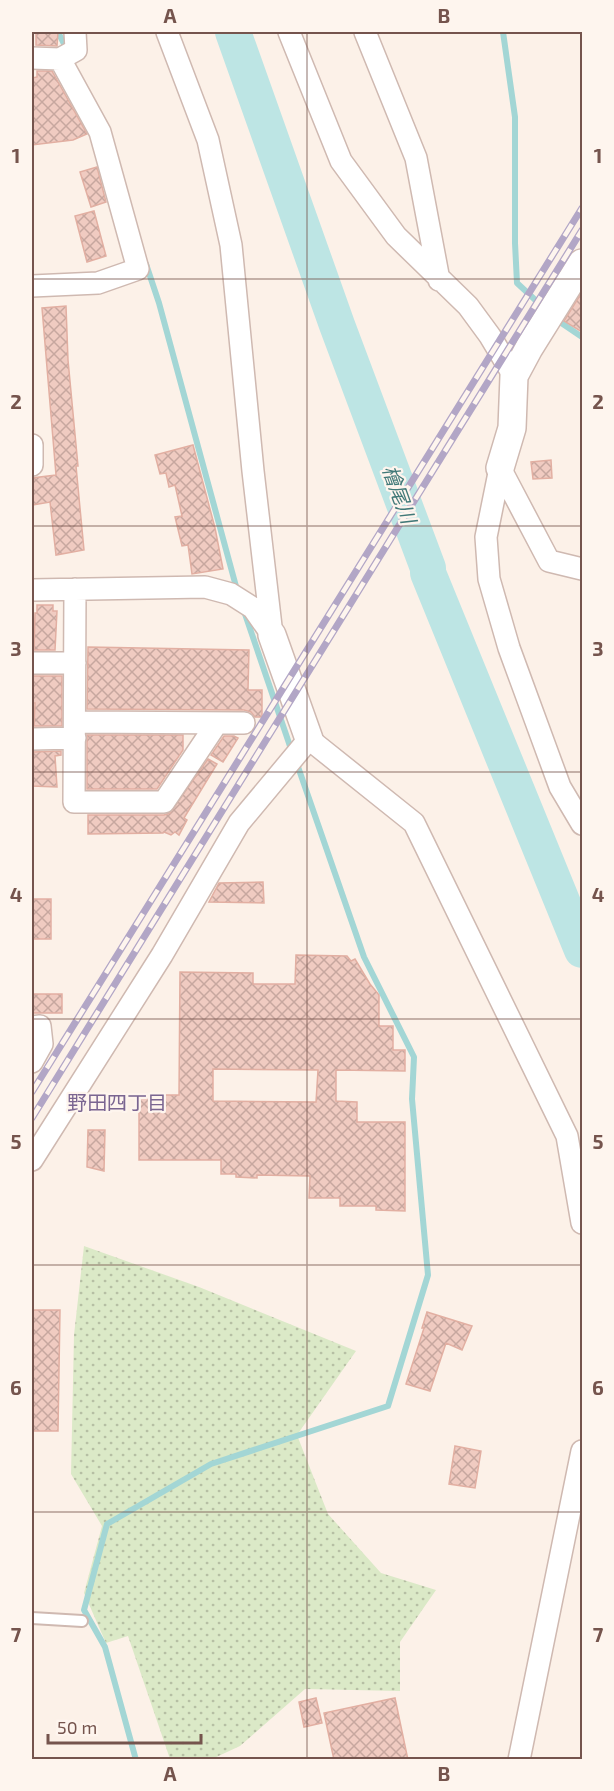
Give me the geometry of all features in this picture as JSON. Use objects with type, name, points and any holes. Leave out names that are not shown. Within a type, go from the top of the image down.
[{"type":"street","points":[[32,58],[60,59],[76,50],[75,32]]},
{"type":"street","points":[[167,32],[208,140],[231,245],[272,635],[309,739],[414,822],[567,1136],[582,1223]]},
{"type":"street","points":[[289,32],[341,161],[396,237],[468,306],[490,336],[514,376]]},
{"type":"street","points":[[364,32],[416,158],[439,280]]},
{"type":"street","points":[[32,286],[98,283],[138,269],[100,132],[60,59]]},
{"type":"street","points":[[582,263],[514,376],[512,428],[500,468],[486,537],[489,579],[509,648],[560,787],[582,824]]},
{"type":"street","points":[[32,445],[32,465]]},
{"type":"street","points":[[500,468],[549,561],[582,569]]},
{"type":"street","points":[[32,590],[205,587],[231,594],[253,608],[272,635]]},
{"type":"street","points":[[75,589],[74,802],[164,802],[217,723]]},
{"type":"street","points":[[32,663],[75,663]]},
{"type":"street","points":[[32,739],[75,730],[244,723]]},
{"type":"street","points":[[32,1160],[162,955],[239,823],[309,739]]},
{"type":"street","points":[[32,1027],[40,1026],[42,1044],[32,1062]]},
{"type":"street","points":[[519,1760],[582,1451]]},
{"type":"lane","points":[[32,1618],[82,1621]]},
{"type":"green space","points":[[84,1246],[199,1287],[356,1351],[297,1435],[328,1514],[381,1573],[436,1590],[400,1642],[400,1691],[305,1689],[240,1746],[212,1759],[170,1759],[128,1636],[106,1643],[84,1593],[102,1526],[71,1474],[74,1335]]},
{"type":"building","points":[[36,32],[58,32],[57,46],[36,45]]},
{"type":"building","points":[[37,71],[52,71],[87,134],[73,140],[32,145],[32,78],[37,77]]},
{"type":"building","points":[[97,167],[106,202],[91,207],[80,172]]},
{"type":"building","points":[[94,211],[106,256],[87,262],[75,216]]},
{"type":"building","points":[[582,292],[582,332],[564,321]]},
{"type":"building","points":[[66,306],[68,360],[84,550],[56,555],[50,502],[32,505],[32,478],[56,475],[42,308]]},
{"type":"building","points":[[193,445],[215,528],[223,569],[192,574],[188,545],[182,546],[175,517],[182,516],[175,485],[169,487],[166,473],[160,474],[155,455]]},
{"type":"building","points":[[551,460],[552,478],[533,479],[531,462]]},
{"type":"building","points":[[37,605],[53,605],[53,611],[57,611],[55,650],[34,650]]},
{"type":"building","points":[[88,647],[249,650],[248,690],[262,690],[262,717],[255,717],[251,712],[244,710],[87,709]]},
{"type":"building","points":[[32,676],[62,676],[62,726],[34,726],[35,703],[32,703]]},
{"type":"building","points":[[87,735],[183,735],[183,750],[157,789],[87,789]]},
{"type":"building","points":[[224,736],[238,738],[223,762],[211,755]]},
{"type":"building","points":[[61,751],[61,755],[55,756],[57,787],[32,786],[33,752]]},
{"type":"building","points":[[208,759],[217,764],[184,818],[187,820],[179,835],[175,832],[171,835],[164,832],[88,834],[88,815],[164,815],[170,813]]},
{"type":"building","points":[[263,882],[264,903],[209,902],[219,883]]},
{"type":"building","points":[[32,899],[51,899],[51,939],[32,939]]},
{"type":"building","points":[[296,955],[347,956],[351,961],[355,959],[379,995],[379,1026],[393,1026],[393,1050],[405,1050],[405,1071],[336,1070],[336,1101],[357,1102],[357,1122],[405,1122],[405,1211],[376,1210],[376,1206],[340,1206],[340,1198],[309,1198],[310,1176],[236,1177],[236,1174],[221,1174],[221,1160],[139,1160],[139,1095],[179,1095],[180,972],[253,973],[253,984],[295,984]],"holes":[[[213,1069],[318,1070],[316,1102],[213,1101]]]},
{"type":"building","points":[[32,994],[62,994],[62,1013],[32,1013]]},
{"type":"building","points":[[88,1130],[105,1130],[104,1171],[87,1167]]},
{"type":"building","points":[[32,1310],[60,1310],[58,1431],[32,1431]]},
{"type":"building","points":[[427,1312],[472,1326],[462,1350],[446,1343],[430,1391],[406,1384]]},
{"type":"building","points":[[455,1446],[481,1451],[475,1488],[449,1484]]},
{"type":"building","points":[[316,1698],[322,1723],[304,1727],[299,1702]]},
{"type":"building","points":[[395,1698],[408,1760],[334,1760],[324,1713]]},
{"type":"waterway","points":[[58,32],[67,50]]},
{"type":"waterway","name":"檜尾川","points":[[233,32],[428,573],[582,950]]},
{"type":"waterway","points":[[503,32],[515,117],[517,283],[545,309]]},
{"type":"waterway","points":[[146,264],[159,303],[237,590]]},
{"type":"waterway","points":[[554,318],[582,337]]},
{"type":"waterway","points":[[243,608],[292,752]]},
{"type":"waterway","points":[[136,1760],[105,1647],[84,1610],[107,1524],[211,1464],[388,1406],[428,1275],[412,1099],[414,1057],[364,957],[296,761]]},
{"type":"railway","points":[[32,1092],[582,208]]},
{"type":"railway","points":[[32,1118],[582,230]]},
{"type":"district","name":"野田四丁目","points":[[117,1102]]}]
